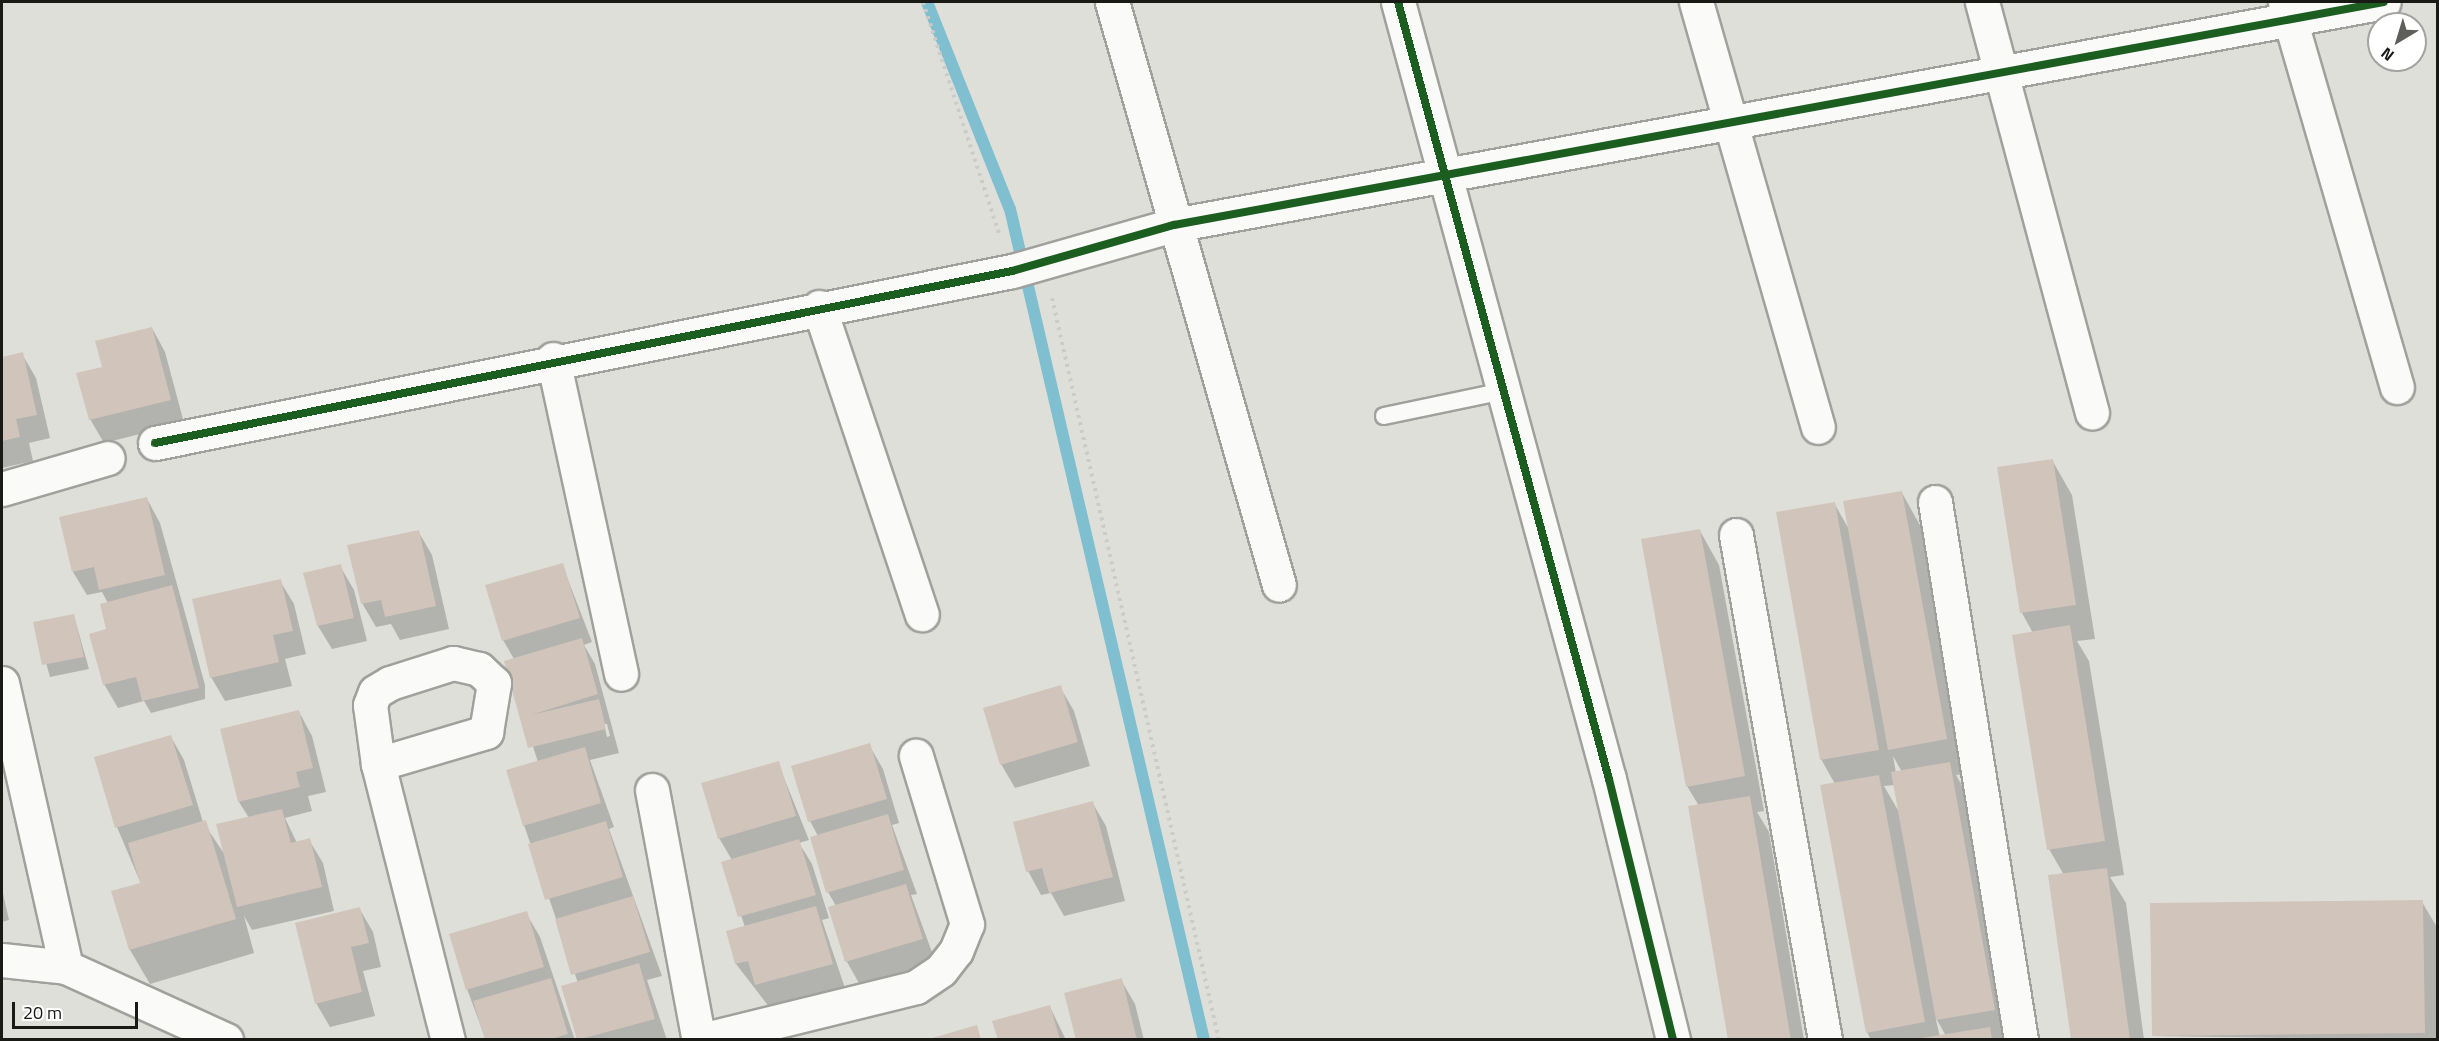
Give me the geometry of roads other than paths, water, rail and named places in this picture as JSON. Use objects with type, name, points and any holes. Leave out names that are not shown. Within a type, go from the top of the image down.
[{"type":"street","points":[[1113,2],[1174,225],[1279,585]]},
{"type":"street","points":[[1398,2],[1448,174],[1615,801],[1672,1040]]},
{"type":"street","points":[[1696,2],[1818,427]]},
{"type":"street","points":[[1982,2],[2092,413]]},
{"type":"street","points":[[155,443],[553,359],[1011,271],[1174,225],[2000,73],[2288,10],[2384,2]]},
{"type":"street","points":[[2288,10],[2397,387]]},
{"type":"street","points":[[819,307],[922,614]]},
{"type":"street","points":[[553,359],[621,674]]},
{"type":"street","points":[[2,489],[108,458]]},
{"type":"street","points":[[1935,502],[2021,1040]]},
{"type":"street","points":[[1736,536],[1825,1040]]},
{"type":"street","points":[[2,683],[66,967]]},
{"type":"street","points":[[652,790],[700,1040],[916,987],[941,970],[956,951],[966,924],[916,756]]},
{"type":"street","points":[[378,764],[448,1040]]},
{"type":"street","points":[[2,960],[66,967],[226,1040]]},
{"type":"lane","points":[[1384,416],[1504,391]]},
{"type":"waterway","points":[[927,2],[1010,209],[1204,1040]]}]
